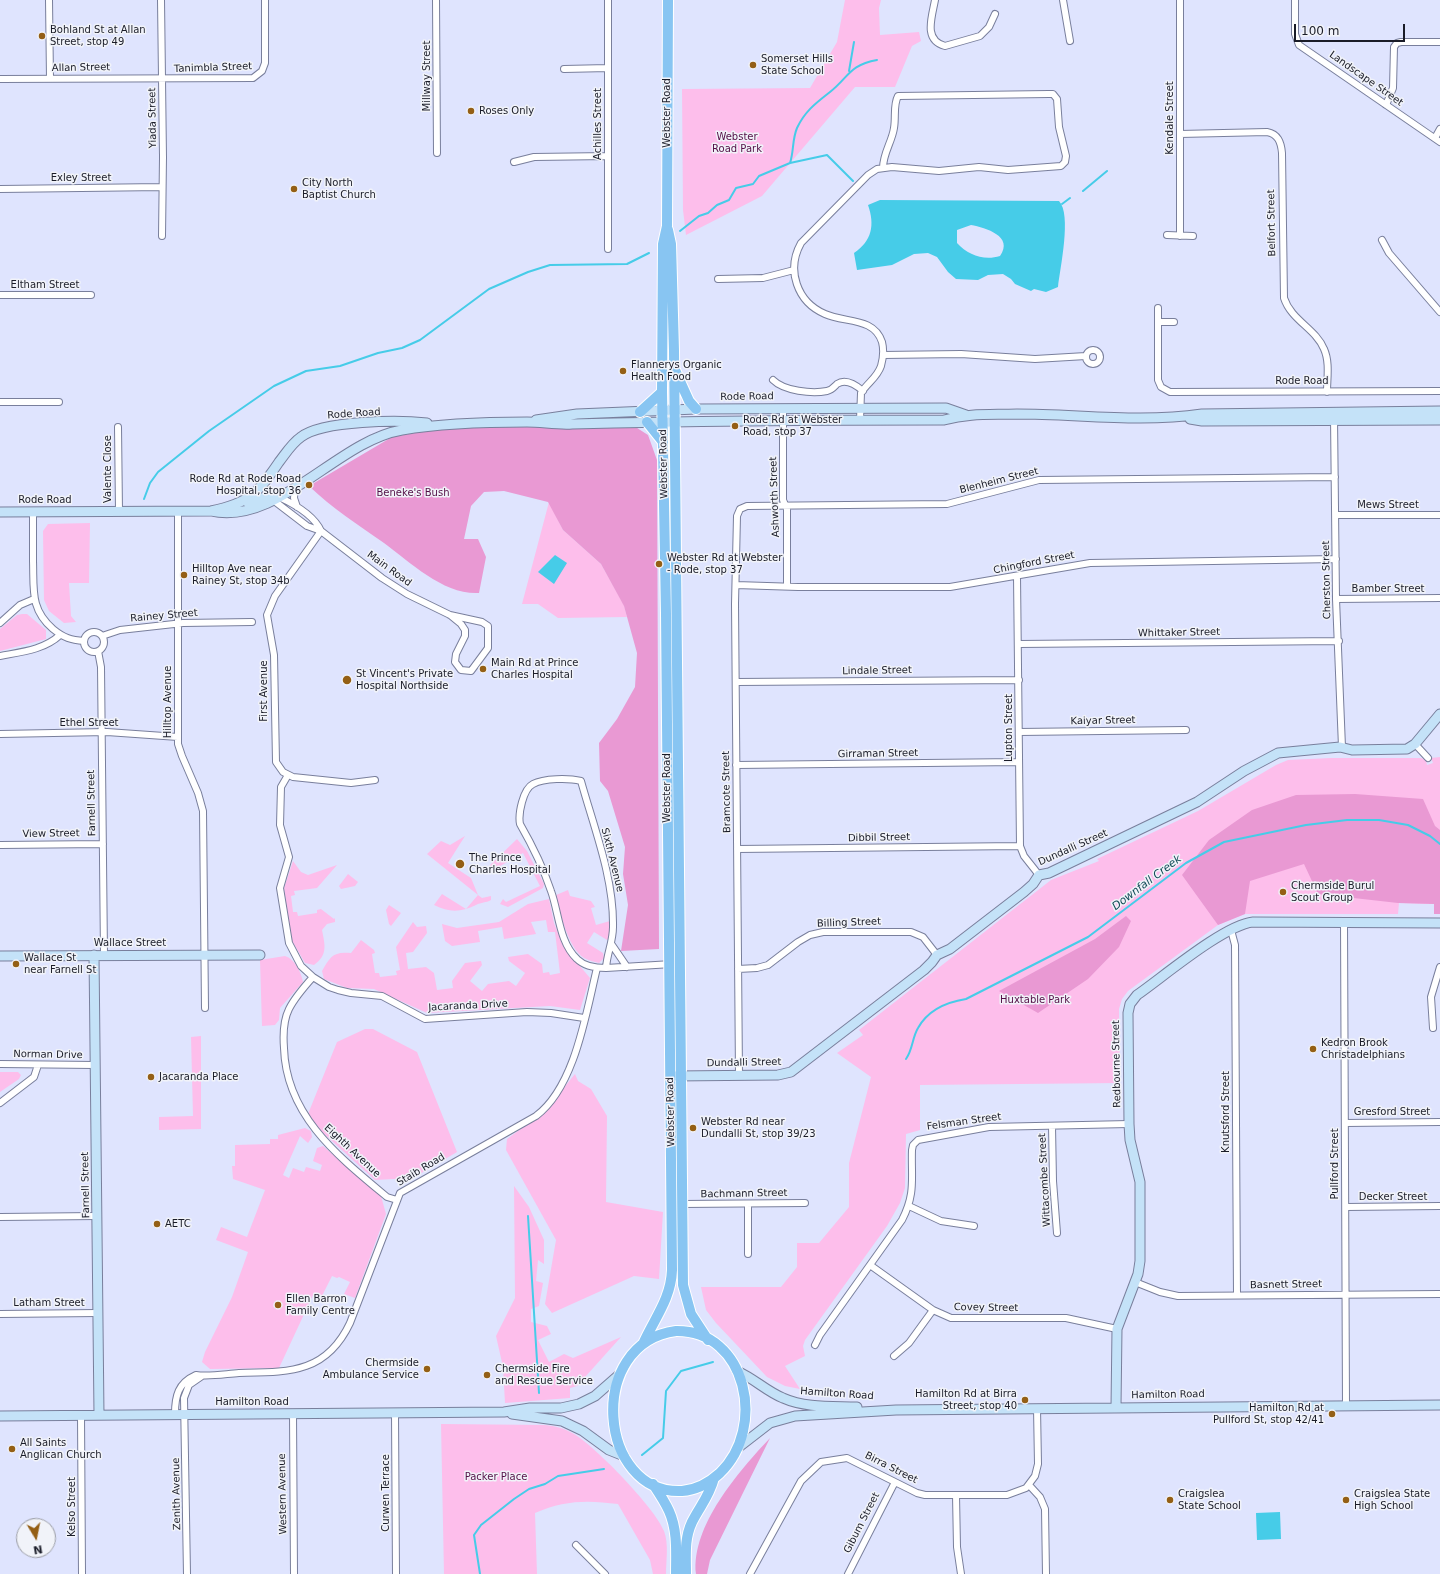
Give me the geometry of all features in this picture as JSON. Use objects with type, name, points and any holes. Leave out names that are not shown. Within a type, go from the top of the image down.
[{"type":"main road","name":"Webster Road","points":[[643,1344],[651,1324],[667,1298],[672,1280],[662,392],[663,244],[667,226],[668,0]]},
{"type":"main road","name":"Webster Road","points":[[667,226],[671,244],[674,368],[684,1293],[691,1314],[708,1340]]},
{"type":"main road","points":[[674,368],[689,401],[696,410]]},
{"type":"main road","points":[[640,412],[662,392]]},
{"type":"main road","name":"Rode Road","points":[[211,511],[233,506],[258,492],[288,450],[302,436],[324,427],[342,424],[414,422],[436,424],[529,422],[555,424],[647,422],[674,411],[783,408],[946,408],[966,415]]},
{"type":"main road","name":"Rode Road","points":[[1334,416],[1440,411]]},
{"type":"main road","name":"Rode Road","points":[[529,422],[553,416],[640,412],[663,416],[674,421],[944,420],[966,415],[1043,414],[1120,418],[1179,417],[1202,414],[1334,416],[1440,420]]},
{"type":"main road","points":[[647,422],[663,442]]},
{"type":"main road","name":"Rode Road","points":[[0,512],[240,512],[253,509],[295,487],[371,440],[400,430],[436,424]]},
{"type":"main road","points":[[233,506],[275,497],[270,484],[276,468]]},
{"type":"main road","points":[[1415,744],[1440,714]]},
{"type":"main road","name":"Dundalli Street","points":[[670,1076],[778,1075],[797,1069],[924,970],[937,955],[950,949],[1011,902],[1033,884],[1039,876],[1049,873],[1188,807],[1272,756],[1291,751],[1342,747],[1352,750],[1400,749],[1410,748],[1415,744]]},
{"type":"main road","name":"Redbourne Street","points":[[1116,1407],[1117,1329],[1135,1282],[1140,1261],[1140,1182],[1130,1140],[1129,1124],[1127,1023],[1130,1004],[1138,995],[1211,941],[1243,924],[1253,922],[1440,923]]},
{"type":"main road","name":"Wallace Street","points":[[0,956],[104,954],[260,955]]},
{"type":"main road","name":"Farnell Street","points":[[94,955],[99,1414]]},
{"type":"main road","points":[[676,1331],[689,1332],[708,1340],[725,1353],[737,1371],[744,1390],[746,1411],[744,1432],[739,1447],[729,1464],[714,1478],[701,1486],[685,1491],[669,1490],[653,1484],[638,1473],[624,1456],[615,1434],[613,1415],[614,1395],[619,1375],[625,1364],[643,1344],[655,1337],[676,1331]]},
{"type":"main road","name":"Hamilton Road","points":[[737,1371],[752,1377],[771,1392],[797,1403],[896,1410]]},
{"type":"main road","name":"Hamilton Road","points":[[0,1416],[99,1414],[504,1412],[530,1408],[561,1408],[579,1404],[595,1396],[619,1375]]},
{"type":"main road","name":"Hamilton Road","points":[[739,1447],[764,1427],[788,1417],[896,1410],[1440,1404]]},
{"type":"main road","name":"Hamilton Road","points":[[504,1412],[562,1421],[583,1431],[609,1450],[624,1456]]},
{"type":"main road","points":[[686,1574],[688,1531],[696,1514],[710,1493],[714,1478]]},
{"type":"main road","points":[[653,1484],[672,1518],[675,1538],[676,1574]]},
{"type":"street","points":[[49,0],[50,79]]},
{"type":"street","name":"Yiada Street","points":[[161,0],[162,236]]},
{"type":"street","name":"Tanimbla Street","points":[[162,78],[247,79],[260,74],[265,63],[265,0]]},
{"type":"street","name":"Millway Street","points":[[436,0],[437,153]]},
{"type":"street","name":"Achilles Street","points":[[608,0],[608,249]]},
{"type":"street","points":[[935,0],[931,34],[935,41],[945,46],[980,36],[988,27],[995,14]]},
{"type":"street","points":[[1063,0],[1070,41]]},
{"type":"street","name":"Kendale Street","points":[[1180,0],[1180,236]]},
{"type":"street","name":"Landscape Street","points":[[1295,0],[1295,34],[1299,45],[1438,140]]},
{"type":"street","points":[[1386,105],[1393,88],[1394,47],[1396,44],[1401,42],[1440,42]]},
{"type":"street","points":[[564,69],[608,68]]},
{"type":"street","name":"Allan Street","points":[[0,79],[162,78]]},
{"type":"street","points":[[860,420],[860,408],[863,391],[877,376],[881,366],[883,355],[879,336],[869,326],[825,314],[809,304],[796,285],[794,270],[796,256],[801,244],[871,172],[883,168],[939,170],[979,167],[1008,170],[1061,166],[1065,162],[1066,156],[1058,127],[1058,98],[1053,94],[898,96],[895,102],[894,127],[884,156],[883,168]]},
{"type":"street","points":[[1438,140],[1440,129]]},
{"type":"street","name":"Belfort Street","points":[[1180,134],[1267,132],[1272,133],[1279,139],[1282,153],[1284,298],[1292,312],[1319,342],[1324,350],[1327,359],[1327,392]]},
{"type":"street","points":[[514,162],[534,157],[608,156]]},
{"type":"street","name":"Exley Street","points":[[0,189],[162,187]]},
{"type":"street","points":[[1167,236],[1193,236]]},
{"type":"street","points":[[1382,240],[1389,253],[1440,312]]},
{"type":"street","points":[[718,279],[763,278],[794,270]]},
{"type":"street","name":"Eltham Street","points":[[0,295],[91,295]]},
{"type":"street","points":[[1158,308],[1158,322],[1174,322]]},
{"type":"street","name":"Rode Road","points":[[1158,322],[1158,377],[1160,385],[1165,390],[1172,392],[1440,391]]},
{"type":"street","points":[[883,355],[961,354],[1035,359],[1086,356]]},
{"type":"street","points":[[773,380],[778,385],[792,390],[828,391],[838,384],[845,382],[851,383],[863,391]]},
{"type":"street","points":[[0,402],[59,402]]},
{"type":"street","name":"Ashworth Street","points":[[783,408],[783,500],[787,509],[787,586]]},
{"type":"street","name":"Cherston Street","points":[[1334,416],[1336,599],[1339,641],[1342,747]]},
{"type":"street","name":"Valente Close","points":[[118,427],[118,511]]},
{"type":"street","name":"Blenheim Street","points":[[740,509],[747,506],[785,505],[947,504],[1038,480],[1335,477]]},
{"type":"street","points":[[295,487],[294,498],[297,507]]},
{"type":"street","name":"Main Road","points":[[275,497],[297,507],[317,522],[321,531]]},
{"type":"street","name":"Main Road","points":[[275,497],[307,526],[321,531],[382,578],[411,597],[450,616],[460,624],[465,632],[464,641],[456,654],[455,664],[463,671],[471,671],[488,648],[488,626],[482,622],[450,616]]},
{"type":"street","name":"Bramcote Street","points":[[739,1075],[736,585],[737,516],[740,509]]},
{"type":"street","points":[[33,511],[34,599],[42,618],[60,635],[68,640],[84,641]]},
{"type":"street","name":"Hilltop Avenue","points":[[178,511],[178,737],[180,752],[198,793],[203,811],[205,1008]]},
{"type":"street","name":"Mews Street","points":[[1336,515],[1440,514]]},
{"type":"street","name":"First Avenue","points":[[288,776],[279,768],[274,754],[274,655],[267,615],[275,596],[321,531]]},
{"type":"street","name":"Chingford Street","points":[[736,585],[950,587],[1090,563],[1336,560]]},
{"type":"street","name":"Lupton Street","points":[[1017,576],[1019,644],[1020,846],[1024,856],[1039,876]]},
{"type":"street","name":"Bamber Street","points":[[1336,599],[1440,598]]},
{"type":"street","points":[[0,623],[20,605],[34,599]]},
{"type":"street","name":"Rainey Street","points":[[102,636],[120,630],[179,624],[252,622]]},
{"type":"street","points":[[90,633],[96,633],[102,636],[104,645],[98,651],[88,650],[84,641],[90,633]]},
{"type":"street","points":[[0,656],[43,647],[60,635]]},
{"type":"street","name":"Whittaker Street","points":[[1019,644],[1339,641]]},
{"type":"street","name":"Farnell Street","points":[[98,651],[101,667],[104,954]]},
{"type":"street","name":"Lindale Street","points":[[736,682],[1019,680]]},
{"type":"street","name":"Kaiyar Street","points":[[1019,732],[1186,730]]},
{"type":"street","name":"Ethel Street","points":[[0,734],[102,732],[178,737]]},
{"type":"street","points":[[1415,744],[1428,758]]},
{"type":"street","name":"Girraman Street","points":[[736,765],[1019,762]]},
{"type":"street","points":[[288,776],[351,783],[375,780]]},
{"type":"street","name":"Jacaranda Drive","points":[[288,776],[281,787],[280,825],[289,857],[280,888],[289,943],[301,966],[313,977],[329,987],[338,990],[351,993],[382,996],[425,1019],[527,1012],[551,1013],[584,1018]]},
{"type":"street","name":"Sixth Avenue","points":[[596,968],[584,964],[576,959],[567,943],[558,924],[553,896],[540,861],[518,817],[530,785],[534,783],[568,778],[581,781],[612,899],[612,945],[607,955],[606,968]]},
{"type":"street","name":"View Street","points":[[0,845],[103,844]]},
{"type":"street","name":"Dibbil Street","points":[[737,849],[1020,846]]},
{"type":"street","name":"Pullford Street","points":[[1344,922],[1346,1405]]},
{"type":"street","name":"Knutsford Street","points":[[1231,930],[1235,945],[1237,1295]]},
{"type":"street","name":"Billing Street","points":[[738,969],[757,968],[768,965],[798,942],[810,935],[823,932],[911,932],[923,937],[937,955]]},
{"type":"street","points":[[612,945],[627,967]]},
{"type":"street","points":[[596,968],[680,964]]},
{"type":"street","points":[[1433,1028],[1431,997],[1440,967]]},
{"type":"street","name":"Staib Road","points":[[175,1414],[175,1396],[181,1385],[196,1375],[202,1376],[291,1371],[316,1362],[330,1352],[345,1333],[350,1323],[400,1193],[542,1111],[564,1082],[584,1018],[596,968]]},
{"type":"street","name":"Eighth Avenue","points":[[313,977],[297,996],[289,1009],[284,1029],[284,1057],[294,1096],[306,1118],[321,1138],[387,1197],[397,1200]]},
{"type":"street","name":"Norman Drive","points":[[0,1064],[95,1066]]},
{"type":"street","points":[[0,1102],[34,1077],[38,1065]]},
{"type":"street","name":"Gresford Street","points":[[1345,1122],[1440,1122]]},
{"type":"street","name":"Felsman Street","points":[[815,1345],[820,1334],[902,1220],[909,1206],[913,1188],[912,1150],[913,1145],[918,1140],[989,1127],[1129,1124]]},
{"type":"street","name":"Wittacombe Street","points":[[1052,1126],[1052,1181],[1057,1233]]},
{"type":"street","name":"Bachmann Street","points":[[682,1204],[805,1203]]},
{"type":"street","points":[[748,1204],[748,1254]]},
{"type":"street","points":[[909,1206],[941,1221],[974,1226]]},
{"type":"street","name":"Decker Street","points":[[1346,1207],[1440,1206]]},
{"type":"street","points":[[0,1217],[97,1216]]},
{"type":"street","name":"Covey Street","points":[[870,1265],[933,1310],[945,1316],[957,1319],[1066,1318],[1117,1329]]},
{"type":"street","name":"Basnett Street","points":[[1135,1282],[1171,1295],[1440,1294]]},
{"type":"street","points":[[894,1356],[909,1343],[933,1310]]},
{"type":"street","name":"Latham Street","points":[[0,1314],[98,1313]]},
{"type":"street","points":[[186,1414],[184,1398],[186,1389],[202,1376]]},
{"type":"street","points":[[1037,1408],[1038,1464],[1035,1476],[1029,1485],[1040,1497],[1045,1509],[1046,1574]]},
{"type":"street","name":"Western Avenue","points":[[293,1413],[294,1574]]},
{"type":"street","name":"Curwen Terrace","points":[[395,1413],[396,1574]]},
{"type":"street","name":"Zenith Avenue","points":[[186,1414],[188,1574]]},
{"type":"street","name":"Kelso Street","points":[[81,1415],[82,1574]]},
{"type":"street","name":"Birra Street","points":[[750,1574],[801,1481],[821,1462],[847,1458],[921,1494],[1008,1495],[1023,1490],[1029,1485]]},
{"type":"street","name":"Gibum Street","points":[[848,1574],[895,1482]]},
{"type":"street","points":[[956,1495],[957,1547],[961,1574]]},
{"type":"street","points":[[576,1545],[605,1574]]},
{"type":"green space","name":"Webster Road Park","points":[[845,0],[881,0],[879,8],[880,35],[919,32],[921,41],[912,46],[895,87],[855,87],[762,196],[686,235],[683,210],[682,89],[810,88],[837,42]]},
{"type":"green space","name":"Beneke's Bush","points":[[634,426],[648,435],[657,460],[659,949],[621,951],[628,905],[623,874],[625,847],[608,791],[600,781],[599,743],[617,719],[635,687],[637,653],[624,606],[601,564],[563,530],[548,502],[504,491],[484,492],[471,506],[464,539],[478,539],[486,557],[479,593],[453,589],[428,576],[336,509],[309,486],[392,437],[449,427]]},
{"type":"green space","points":[[549,502],[563,530],[601,564],[624,605],[627,617],[558,618],[538,604],[522,604]]},
{"type":"green space","points":[[90,523],[89,583],[69,583],[71,616],[76,622],[64,623],[49,611],[44,600],[43,531],[48,524]]},
{"type":"green space","points":[[27,614],[46,630],[46,639],[0,651],[0,629],[17,615]]},
{"type":"green space","name":"Huxtable Park","points":[[1440,757],[1440,914],[1434,914],[1434,904],[1399,903],[1398,914],[1245,914],[1218,925],[1128,991],[1122,999],[1119,1009],[1120,1083],[920,1085],[920,1130],[906,1134],[905,1188],[900,1203],[887,1226],[805,1340],[803,1346],[805,1356],[785,1366],[800,1389],[785,1386],[767,1377],[716,1323],[706,1310],[701,1287],[781,1287],[797,1267],[797,1243],[819,1243],[849,1207],[849,1163],[871,1077],[837,1053],[863,1035],[859,1030],[1051,880],[1099,861],[1097,859],[1198,811],[1276,765],[1288,760],[1331,758],[1421,758],[1426,760],[1427,765],[1433,763],[1431,758]]},
{"type":"green space","points":[[1355,794],[1423,799],[1435,826],[1440,830],[1440,914],[1434,914],[1434,904],[1398,903],[1318,894],[1304,864],[1250,881],[1245,914],[1218,925],[1182,875],[1209,840],[1252,810],[1296,795]]},
{"type":"green space","points":[[465,836],[448,863],[471,878],[478,895],[427,854],[441,841],[450,845]]},
{"type":"green space","points":[[517,839],[527,851],[544,884],[543,888],[508,907],[500,904],[503,899],[506,902],[540,886],[523,853],[488,873],[485,870]]},
{"type":"green space","points":[[293,861],[301,872],[308,875],[337,865],[317,888],[294,891],[295,895],[291,896],[293,912],[297,912],[298,916],[317,913],[317,910],[321,909],[334,919],[335,918],[335,922],[327,924],[322,930],[324,949],[322,957],[314,965],[305,963],[291,939],[284,888]]},
{"type":"green space","points":[[348,874],[358,882],[355,886],[341,889],[339,886]]},
{"type":"green space","points":[[568,890],[570,896],[591,901],[595,907],[591,908],[596,925],[610,921],[611,935],[607,940],[594,932],[587,943],[603,953],[604,958],[599,963],[584,958],[578,953],[569,938],[562,920],[556,895]]},
{"type":"green space","points":[[442,894],[466,909],[455,911],[440,908],[434,905]]},
{"type":"green space","points":[[478,895],[482,898],[491,896],[491,900],[466,909]]},
{"type":"green space","points":[[549,899],[554,923],[563,946],[590,978],[580,1010],[550,1006],[427,1013],[374,989],[347,988],[324,979],[322,971],[327,962],[336,954],[351,953],[361,940],[374,950],[375,953],[372,954],[375,973],[379,973],[380,977],[397,975],[396,971],[400,970],[396,947],[413,922],[417,927],[426,926],[427,933],[413,952],[406,953],[408,969],[426,967],[434,973],[437,990],[453,988],[452,981],[465,963],[481,961],[482,965],[470,981],[482,991],[488,984],[509,981],[516,986],[525,973],[509,961],[508,957],[528,954],[542,964],[543,973],[549,972],[550,975],[560,973],[555,932],[548,932],[546,920],[531,922],[536,934],[504,939],[502,927],[478,931],[480,942],[452,946],[445,941],[442,924],[457,928],[499,922],[528,904]]},
{"type":"green space","points":[[389,905],[401,913],[391,926],[389,924],[386,910]]},
{"type":"green space","points":[[1126,916],[1131,921],[1119,947],[1088,979],[1038,1013],[999,991],[1095,939]]},
{"type":"green space","points":[[285,956],[292,960],[297,966],[303,982],[280,1008],[279,1020],[275,1025],[262,1026],[260,960]]},
{"type":"green space","points":[[365,1029],[373,1029],[417,1052],[457,1152],[413,1178],[375,1180],[322,1132],[308,1114],[337,1042]]},
{"type":"green space","points":[[201,1036],[201,1129],[159,1130],[159,1117],[193,1116],[191,1037]]},
{"type":"green space","points":[[0,1072],[18,1072],[21,1075],[19,1079],[0,1092]]},
{"type":"green space","points":[[575,1074],[578,1081],[591,1089],[607,1116],[606,1202],[663,1212],[659,1279],[634,1276],[552,1313],[545,1304],[556,1240],[506,1150],[507,1139],[544,1112]]},
{"type":"green space","points":[[305,1128],[311,1131],[312,1137],[308,1143],[300,1136],[283,1175],[289,1178],[293,1168],[304,1172],[306,1167],[320,1171],[322,1165],[313,1161],[317,1148],[323,1146],[381,1196],[386,1214],[355,1298],[344,1294],[350,1282],[339,1277],[337,1278],[332,1276],[321,1298],[313,1295],[279,1368],[210,1369],[202,1362],[205,1352],[232,1297],[248,1252],[216,1240],[221,1227],[247,1237],[265,1190],[233,1179],[232,1166],[235,1166],[235,1145],[270,1144],[270,1139],[278,1139],[278,1135]]},
{"type":"green space","points":[[514,1186],[529,1207],[544,1240],[544,1264],[538,1260],[536,1281],[543,1283],[539,1306],[531,1309],[531,1322],[547,1326],[551,1334],[538,1340],[549,1362],[564,1354],[573,1358],[621,1337],[577,1386],[570,1388],[570,1398],[505,1403],[503,1367],[496,1336],[515,1298]]},
{"type":"green space","name":"Packer Place","points":[[441,1424],[545,1425],[567,1430],[574,1434],[610,1464],[649,1508],[658,1521],[666,1536],[666,1574],[653,1574],[650,1560],[618,1504],[576,1502],[566,1503],[535,1513],[537,1574],[444,1574]]},
{"type":"green space","points":[[770,1438],[710,1560],[707,1574],[696,1574],[696,1556],[701,1537],[709,1519],[732,1483]]},
{"type":"water","points":[[880,200],[1059,201],[1063,208],[1065,217],[1065,229],[1058,287],[1046,292],[1034,289],[1031,291],[1015,284],[1011,279],[1003,274],[988,275],[978,280],[956,279],[948,272],[937,257],[928,253],[914,254],[892,265],[857,270],[854,253],[865,243],[870,232],[871,219],[868,205]],"holes":[[[971,225],[984,228],[1001,238],[1003,249],[1000,256],[988,258],[977,256],[966,251],[957,243],[957,230]]]},
{"type":"water","points":[[555,555],[567,563],[554,584],[538,572]]},
{"type":"water","points":[[1280,1512],[1281,1539],[1257,1540],[1256,1513]]},
{"type":"waterway","points":[[849,71],[854,42]]},
{"type":"waterway","points":[[680,231],[699,216],[708,213],[717,205],[729,200],[736,188],[753,184],[759,176],[790,163],[795,132],[807,112],[855,68],[877,60]]},
{"type":"waterway","points":[[790,163],[827,155],[853,181]]},
{"type":"waterway","points":[[1083,191],[1107,171]]},
{"type":"waterway","points":[[1062,204],[1070,198]]},
{"type":"waterway","points":[[144,499],[150,483],[158,472],[209,431],[274,386],[306,371],[340,366],[378,353],[402,348],[420,340],[489,289],[528,272],[550,265],[627,264],[649,253]]},
{"type":"waterway","name":"Downfall Creek","points":[[906,1059],[918,1028],[927,1016],[945,1005],[966,999],[1088,937],[1186,863],[1224,842],[1306,825],[1347,820],[1379,820],[1408,825],[1430,836],[1440,844]]},
{"type":"waterway","points":[[528,1216],[539,1393]]},
{"type":"waterway","name":"Downfall Creek","points":[[642,1455],[663,1438],[666,1391],[681,1371],[713,1362]]},
{"type":"waterway","name":"Downfall Creek","points":[[480,1574],[474,1535],[481,1525],[529,1489],[545,1484],[558,1476],[604,1469]]},
{"type":"place","name":"Bohland St at Allan Street, stop 49","points":[[42,36]]},
{"type":"place","name":"Somerset Hills State School","points":[[753,65]]},
{"type":"place","name":"Roses Only","points":[[471,111]]},
{"type":"place","name":"City North Baptist Church","points":[[294,189]]},
{"type":"place","name":"Flannerys Organic Health Food","points":[[623,371]]},
{"type":"place","name":"Rode Rd at Webster Road, stop 37","points":[[735,426]]},
{"type":"place","name":"Rode Rd at Rode Road Hospital, stop 36","points":[[309,485]]},
{"type":"place","name":"Webster Rd at Webster - Rode, stop 37","points":[[659,564]]},
{"type":"place","name":"Hilltop Ave near Rainey St, stop 34b","points":[[184,575]]},
{"type":"place","name":"Main Rd at Prince Charles Hospital","points":[[483,669]]},
{"type":"place","name":"St Vincent's Private Hospital Northside","points":[[347,680]]},
{"type":"place","name":"The Prince Charles Hospital","points":[[460,864]]},
{"type":"place","name":"Chermside Burul Scout Group","points":[[1283,892]]},
{"type":"place","name":"Wallace St near Farnell St","points":[[16,964]]},
{"type":"place","name":"Kedron Brook Christadelphians","points":[[1313,1049]]},
{"type":"place","name":"Jacaranda Place","points":[[151,1077]]},
{"type":"place","name":"Webster Rd near Dundalli St, stop 39/23","points":[[693,1128]]},
{"type":"place","name":"AETC","points":[[157,1224]]},
{"type":"place","name":"Ellen Barron Family Centre","points":[[278,1305]]},
{"type":"place","name":"Chermside Ambulance Service","points":[[427,1369]]},
{"type":"place","name":"Chermside Fire and Rescue Service","points":[[487,1375]]},
{"type":"place","name":"Hamilton Rd at Birra Street, stop 40","points":[[1025,1400]]},
{"type":"place","name":"Hamilton Rd at Pullford St, stop 42/41","points":[[1332,1414]]},
{"type":"place","name":"All Saints Anglican Church","points":[[12,1449]]},
{"type":"place","name":"Craigslea State School","points":[[1170,1500]]},
{"type":"place","name":"Craigslea State High School","points":[[1346,1500]]}]
